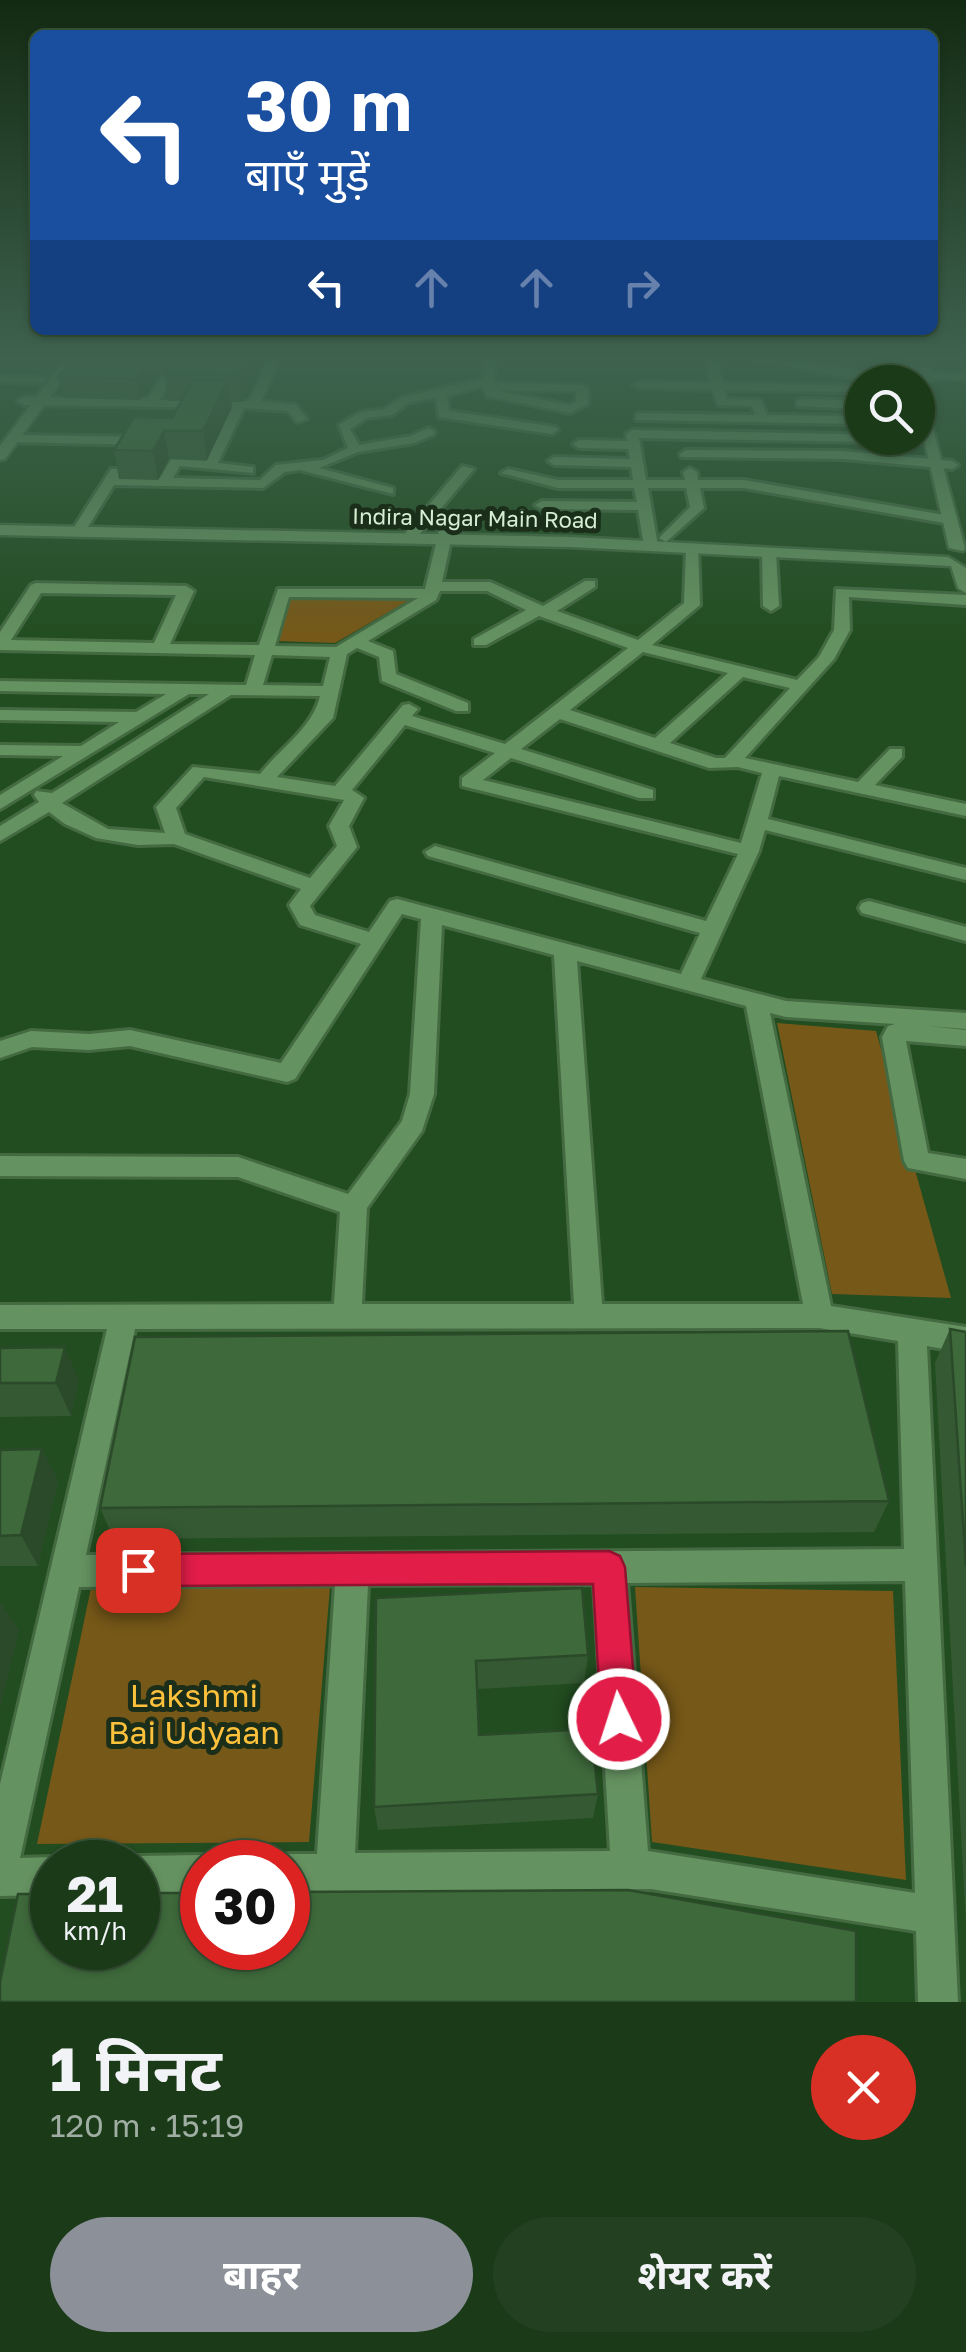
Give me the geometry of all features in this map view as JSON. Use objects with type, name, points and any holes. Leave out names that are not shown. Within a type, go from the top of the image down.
[{"type":"street","points":[[81,528],[127,453]]},
{"type":"street","points":[[210,465],[217,453]]},
{"type":"street","points":[[164,482],[176,462],[277,472],[326,464],[348,453]]},
{"type":"street","points":[[635,453],[644,506],[656,540],[698,508],[686,454],[843,455],[948,462],[958,521],[957,558],[966,588]]},
{"type":"street","points":[[554,461],[637,463]]},
{"type":"street","points":[[306,466],[307,472],[388,490]]},
{"type":"street","points":[[412,535],[467,470]]},
{"type":"street","points":[[110,482],[263,484],[277,472]]},
{"type":"street","points":[[508,473],[558,484],[744,484],[958,521]]},
{"type":"street","points":[[542,505],[644,506]]},
{"type":"street","name":"Indira Nagar Main Road","points":[[0,527],[656,540],[957,558]]},
{"type":"street","points":[[264,780],[324,718],[347,647],[433,590],[445,536]]},
{"type":"street","name":"Indira Nagar Main Road","points":[[656,540],[693,548],[957,558]]},
{"type":"street","points":[[693,548],[692,605],[469,782],[749,851]]},
{"type":"street","points":[[769,552],[771,606]]},
{"type":"street","points":[[480,642],[590,584]]},
{"type":"street","points":[[0,645],[36,588],[186,591],[160,648]]},
{"type":"street","points":[[254,690],[283,592],[490,588],[641,647],[800,686]]},
{"type":"street","points":[[730,763],[826,658],[842,630],[842,592],[966,600]]},
{"type":"street","points":[[0,645],[266,650],[347,647],[387,654],[388,676],[462,707]]},
{"type":"street","points":[[658,745],[740,671]]},
{"type":"street","points":[[0,686],[332,692]]},
{"type":"street","points":[[0,803],[10,791],[185,689]]},
{"type":"street","points":[[0,835],[226,690]]},
{"type":"street","points":[[340,792],[424,691]]},
{"type":"street","points":[[554,711],[716,764],[772,770],[966,810]]},
{"type":"street","points":[[0,715],[139,717]]},
{"type":"street","points":[[401,718],[646,794]]},
{"type":"street","points":[[0,750],[84,751]]},
{"type":"street","points":[[862,788],[896,752]]},
{"type":"street","points":[[688,983],[749,851],[772,770]]},
{"type":"street","points":[[176,838],[166,807],[200,771],[340,792],[356,798],[339,826],[348,847],[299,906],[308,920],[374,941]]},
{"type":"street","points":[[10,791],[44,795],[77,826],[106,837],[176,838],[316,887]]},
{"type":"street","points":[[757,822],[966,874]]},
{"type":"street","points":[[434,852],[712,930]]},
{"type":"street","points":[[0,1050],[31,1039],[89,1042],[130,1038],[287,1073],[397,906],[786,1009],[966,1021]]},
{"type":"street","points":[[869,908],[966,934]]},
{"type":"street","points":[[347,1316],[354,1206],[413,1124],[422,1094],[432,915]]},
{"type":"street","points":[[565,950],[588,1316]]},
{"type":"street","points":[[756,1001],[819,1316]]},
{"type":"street","points":[[966,1038],[915,1032],[896,1032],[894,1037],[917,1160],[966,1169]]},
{"type":"street","points":[[0,1166],[238,1168],[354,1206]]},
{"type":"street","points":[[0,1317],[819,1316],[966,1340]]},
{"type":"street","points":[[0,1864],[124,1317]]},
{"type":"street","points":[[912,1331],[938,2002]]},
{"type":"street","points":[[66,1570],[921,1565]]},
{"type":"street","points":[[609,1567],[630,1870]]},
{"type":"street","points":[[335,1873],[352,1568]]},
{"type":"street","points":[[310,1874],[651,1870],[934,1915]]},
{"type":"street","points":[[0,1877],[30,1876]]},
{"type":"green space","points":[[291,595],[413,598],[335,643],[275,641]]},
{"type":"green space","points":[[777,1023],[876,1031],[951,1298],[832,1294]]},
{"type":"green space","name":"Lakshmi Bai Udyaan","points":[[330,1587],[309,1840],[160,1843],[160,1840],[38,1840],[91,1588]]},
{"type":"green space","points":[[635,1587],[893,1591],[906,1880],[652,1842]]},
{"type":"building","points":[[950,1329],[966,1332],[966,1566]]},
{"type":"building","points":[[848,1331],[889,1501],[100,1508],[135,1337]]},
{"type":"building","points":[[65,1347],[56,1383],[0,1383],[0,1348]]},
{"type":"building","points":[[42,1449],[21,1535],[0,1536],[0,1450]]},
{"type":"building","points":[[582,1588],[588,1655],[476,1661],[479,1735],[591,1729],[598,1794],[374,1807],[376,1598]]},
{"type":"building","points":[[628,1890],[856,1931],[856,2002],[0,2002],[0,1982],[18,1894],[30,1894],[30,1970],[160,1970],[160,1893],[180,1893],[180,1970],[310,1970],[310,1892]]},
{"type":"route","points":[[138,1570],[609,1567],[619,1719]]}]
